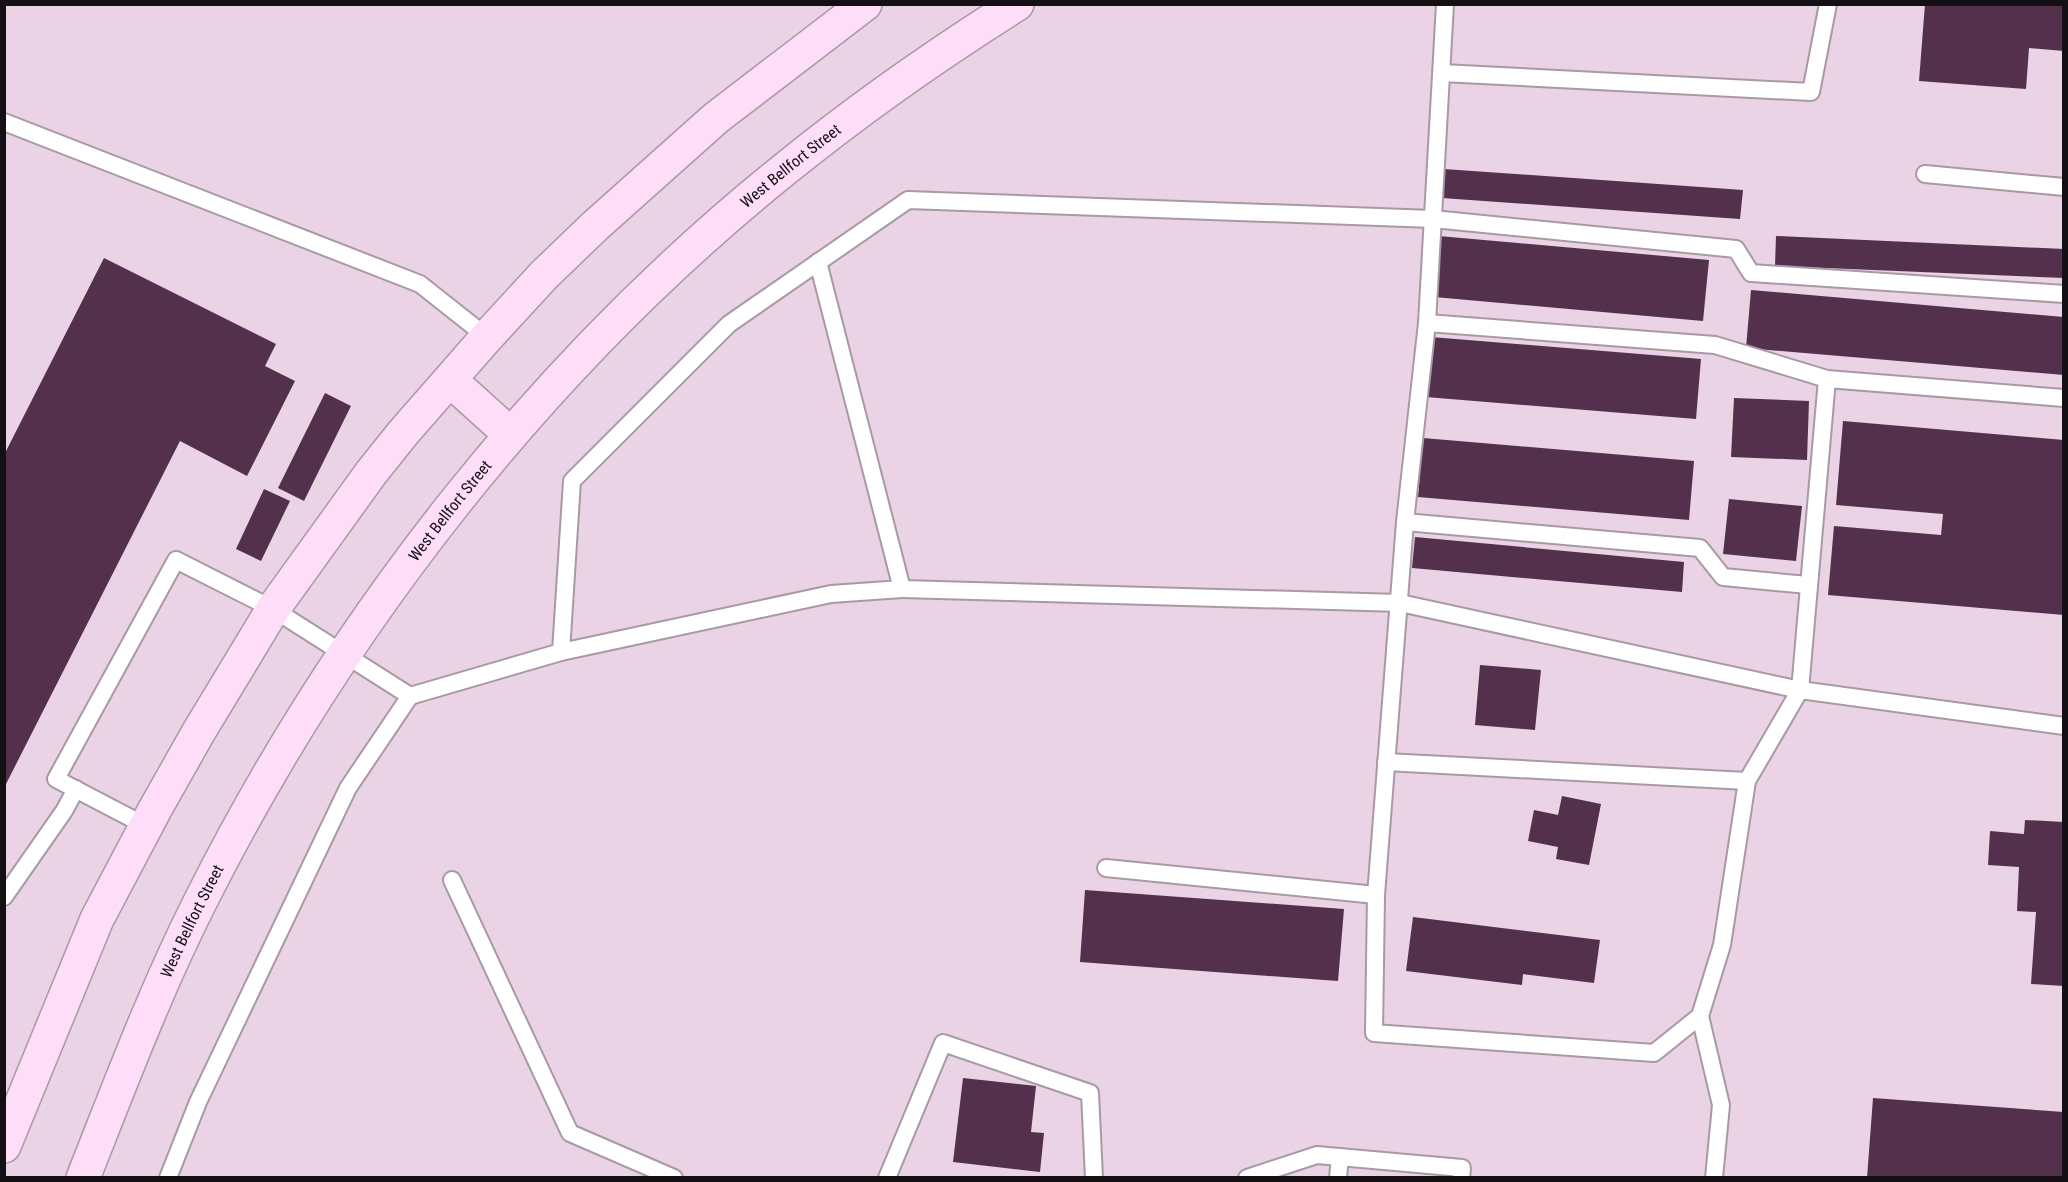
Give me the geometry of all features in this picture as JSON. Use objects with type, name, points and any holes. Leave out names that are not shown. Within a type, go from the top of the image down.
[{"type":"main road","points":[[4,1146],[98,919],[146,826],[198,733],[273,609],[371,473],[403,433],[544,275],[716,118],[865,4]]},
{"type":"main road","name":"West Bellfort Street","points":[[83,1178],[164,980],[200,903],[278,760],[344,653],[389,587],[510,434],[627,312],[722,222],[782,171],[901,81],[1017,4]]},
{"type":"main road","points":[[450,380],[510,434]]},
{"type":"lane","points":[[1445,4],[1427,323],[1405,522],[1376,895],[1374,1033],[1654,1053],[1700,1016]]},
{"type":"lane","points":[[1442,73],[1811,93],[1828,4]]},
{"type":"lane","points":[[4,122],[420,285],[487,337]]},
{"type":"lane","points":[[1925,174],[2064,187]]},
{"type":"lane","points":[[561,652],[572,481],[729,324],[908,200],[1433,219],[1736,249],[1751,273],[2064,294]]},
{"type":"lane","points":[[818,262],[902,589]]},
{"type":"lane","points":[[1427,323],[1715,345],[1827,379],[2064,398]]},
{"type":"lane","points":[[1714,1178],[1721,1105],[1700,1016],[1722,945],[1747,781],[1800,690],[1827,379]]},
{"type":"lane","points":[[1405,522],[1700,548],[1723,577],[1808,585]]},
{"type":"lane","points":[[146,826],[56,779],[176,560],[273,609],[410,696]]},
{"type":"lane","points":[[168,1178],[198,1102],[348,788],[410,696],[561,652],[831,594],[902,589],[1400,603],[1800,690],[2064,726]]},
{"type":"lane","points":[[1386,762],[1747,781]]},
{"type":"lane","points":[[4,897],[64,811],[76,789]]},
{"type":"lane","points":[[1106,868],[1376,895]]},
{"type":"lane","points":[[452,880],[570,1133],[674,1178]]},
{"type":"lane","points":[[887,1178],[943,1043],[1090,1092],[1094,1178]]},
{"type":"lane","points":[[1248,1178],[1317,1155],[1462,1168],[1461,1178]]},
{"type":"lane","points":[[1338,1178],[1340,1157]]},
{"type":"shaded area","points":[[5,5],[2063,5],[2063,1177],[5,1177]]},
{"type":"building","points":[[1925,4],[2064,4],[2064,51],[2029,48],[2026,89],[1919,81]]},
{"type":"building","points":[[1444,169],[1743,190],[1740,219],[1442,198]]},
{"type":"building","points":[[1439,236],[1709,260],[1703,321],[1434,297]]},
{"type":"building","points":[[1776,236],[2064,249],[2064,278],[1775,266]]},
{"type":"building","points":[[104,258],[276,344],[265,366],[295,381],[247,476],[180,441],[4,788],[4,455]]},
{"type":"building","points":[[1751,290],[2064,317],[2064,375],[1746,348]]},
{"type":"building","points":[[1431,337],[1701,359],[1696,419],[1426,397]]},
{"type":"building","points":[[325,393],[351,406],[304,501],[278,488]]},
{"type":"building","points":[[1734,398],[1809,401],[1807,460],[1731,457]]},
{"type":"building","points":[[1843,421],[2064,440],[2064,615],[1828,595],[1834,526],[1941,535],[1943,514],[1836,505]]},
{"type":"building","points":[[1423,438],[1694,461],[1689,520],[1418,497]]},
{"type":"building","points":[[264,489],[290,501],[261,561],[236,549]]},
{"type":"building","points":[[1729,499],[1802,506],[1796,561],[1723,554]]},
{"type":"building","points":[[1415,537],[1684,562],[1682,592],[1412,568]]},
{"type":"building","points":[[1480,665],[1541,670],[1535,730],[1475,725]]},
{"type":"building","points":[[1562,796],[1601,804],[1589,865],[1556,859],[1558,847],[1528,841],[1534,810],[1558,815]]},
{"type":"building","points":[[2025,820],[2064,822],[2064,986],[2031,984],[2036,912],[2017,911],[2019,867],[1988,865],[1990,831],[2024,834]]},
{"type":"building","points":[[1085,890],[1344,909],[1338,981],[1080,962]]},
{"type":"building","points":[[1413,917],[1600,940],[1594,983],[1523,974],[1522,985],[1406,971]]},
{"type":"building","points":[[963,1078],[1036,1086],[1031,1132],[1044,1133],[1040,1172],[953,1162]]},
{"type":"building","points":[[1873,1098],[2064,1112],[2064,1178],[1867,1178]]}]
